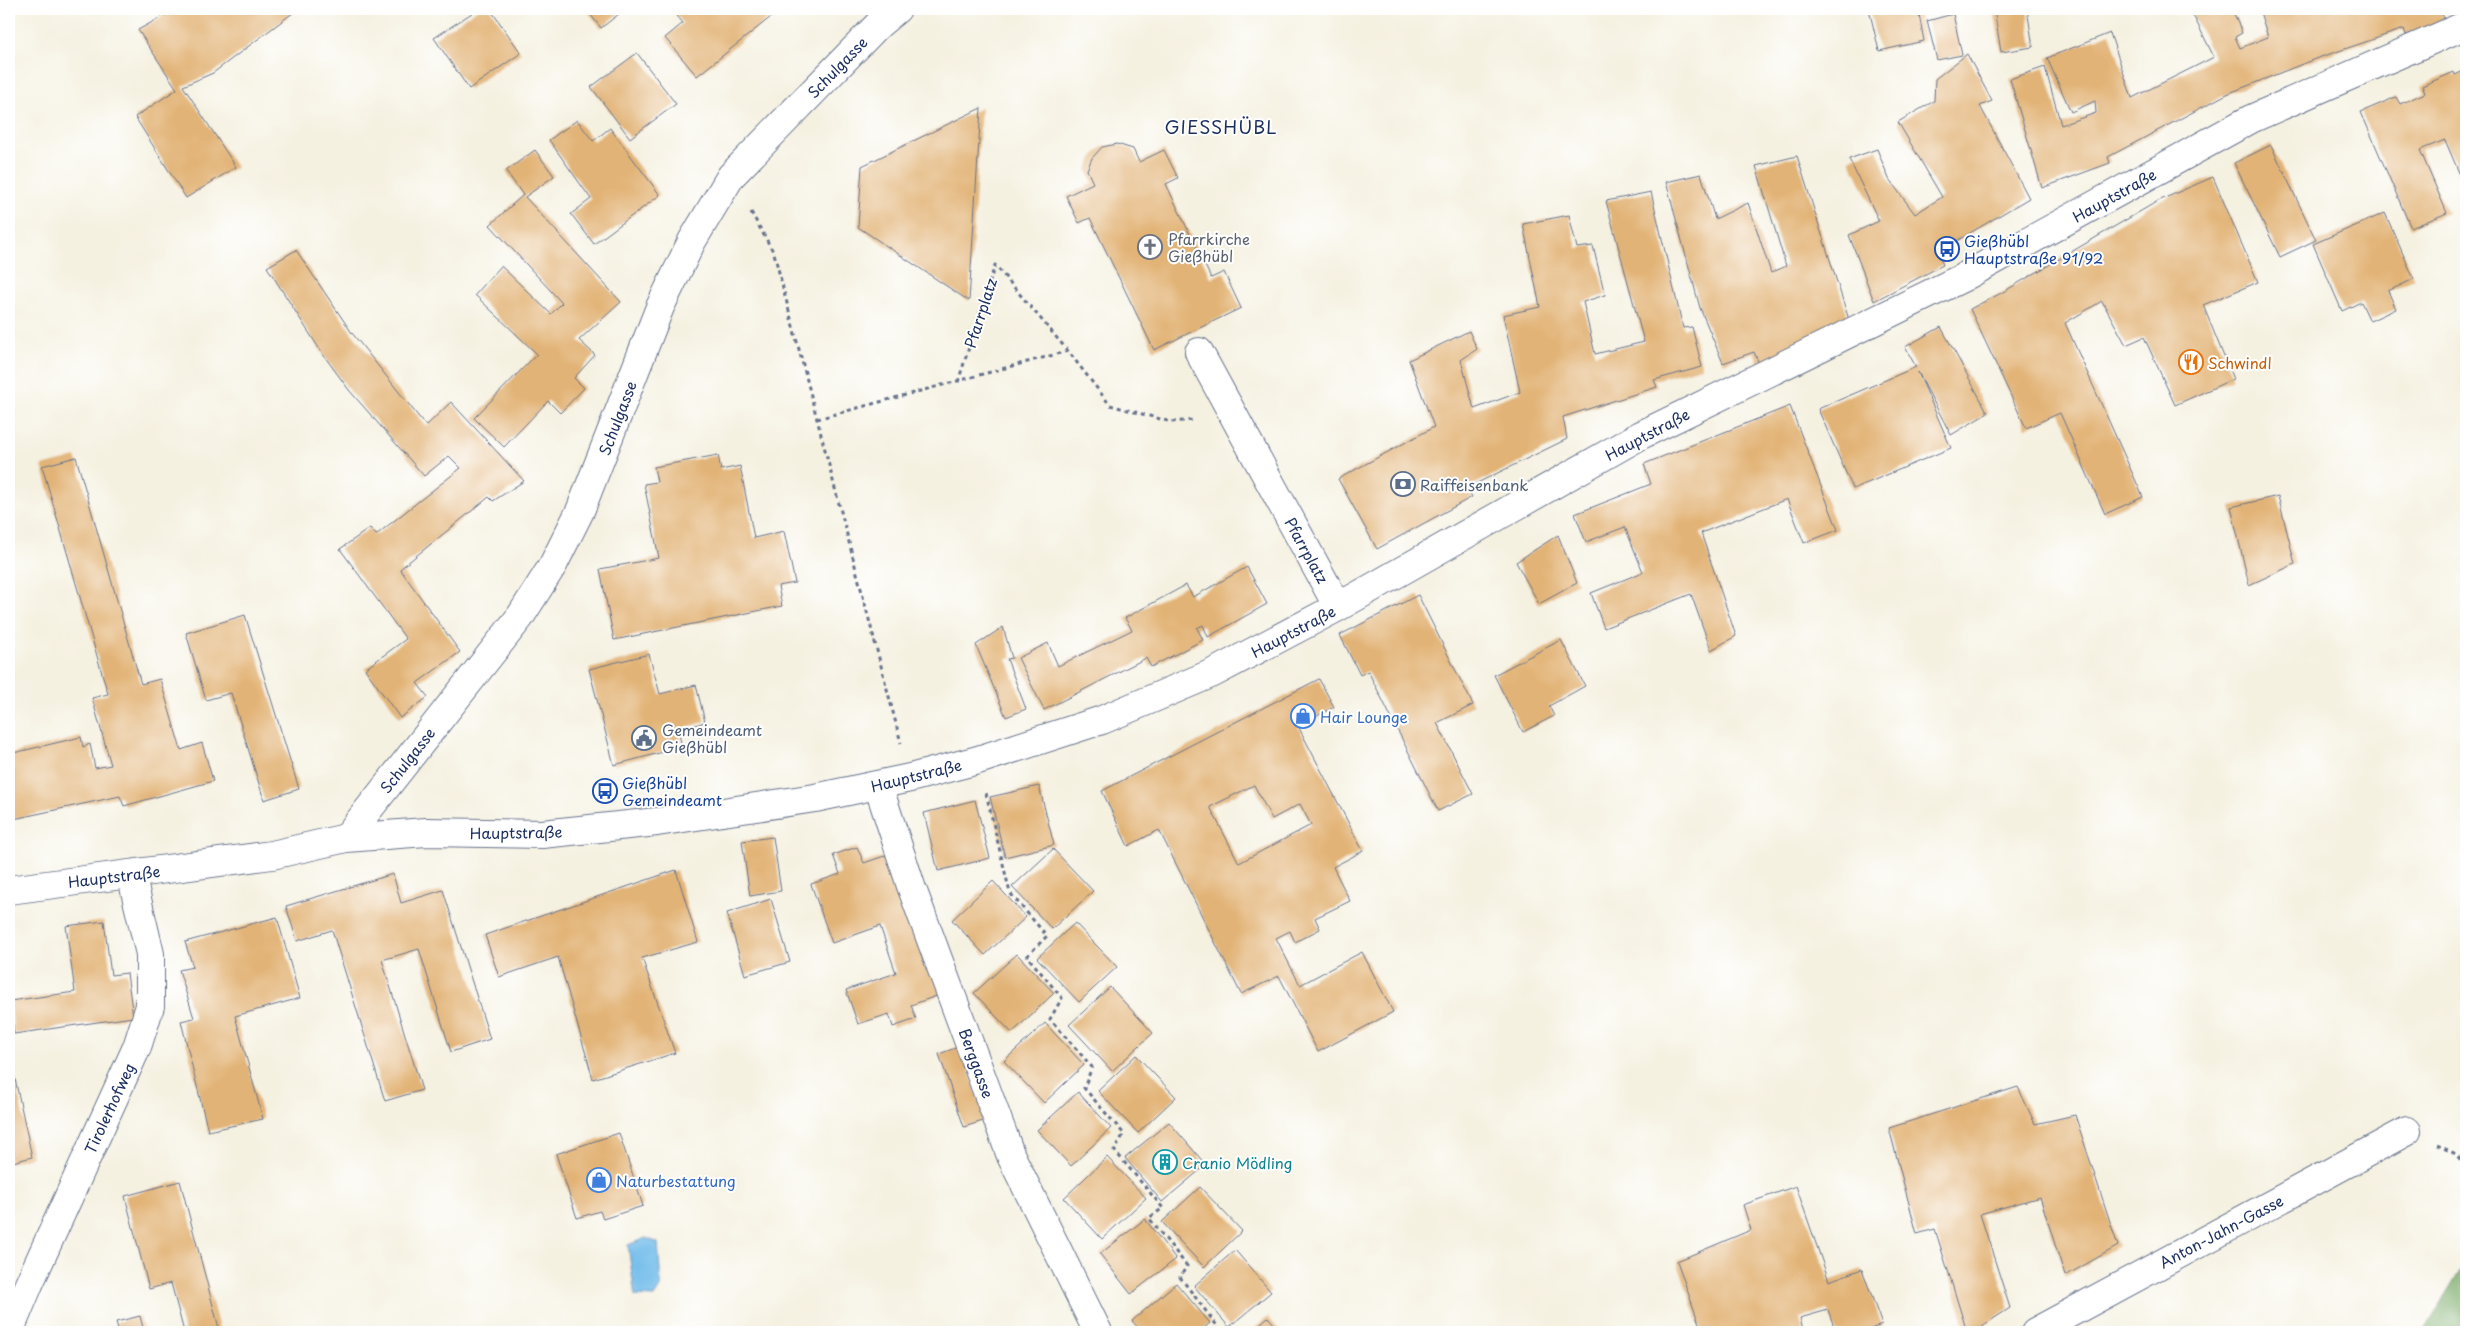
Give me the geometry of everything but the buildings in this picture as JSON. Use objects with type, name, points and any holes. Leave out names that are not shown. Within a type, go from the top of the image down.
[{"type":"street","name":"Schulgasse","points":[[346,838],[520,617],[553,565],[580,511],[660,307],[692,241],[731,176],[871,32],[897,9]]},
{"type":"street","name":"Hauptstraße","points":[[9,890],[272,855],[346,838],[426,832],[542,834],[657,822],[910,778],[978,760],[1102,720],[1205,677],[1338,607],[1641,435],[1962,278],[2250,119],[2466,25]]},
{"type":"street","name":"Pfarrplatz","points":[[1199,352],[1338,607]]},
{"type":"street","name":"Berggasse","points":[[878,785],[911,886],[1011,1156],[1098,1332]]},
{"type":"street","name":"Tirolerhofweg","points":[[9,1332],[137,1047],[150,1006],[150,954],[131,874]]},
{"type":"street","name":"Anton-Jahn-Gasse","points":[[2035,1332],[2407,1131]]},
{"type":"path","points":[[731,176],[774,253],[910,778]]},
{"type":"path","name":"Pfarrplatz","points":[[958,382],[995,265],[1068,351],[1110,405],[1171,422],[1233,415]]},
{"type":"path","points":[[817,420],[1068,351]]},
{"type":"path","points":[[978,760],[1010,893],[1047,936],[1027,956],[1062,998],[1050,1019],[1092,1067],[1084,1088],[1124,1134],[1114,1150],[1163,1208],[1149,1218],[1187,1266],[1180,1278],[1218,1327],[1217,1332]]},
{"type":"green space","points":[[2466,1260],[2466,1332],[2423,1332]]},
{"type":"water","points":[[646,1238],[658,1243],[661,1286],[654,1297],[635,1296],[628,1245]]},
{"type":"place","name":"Pfarrkirche Gießhübl","points":[[1150,247]]},
{"type":"place","name":"Gießhübl Hauptstraße 91/92","points":[[1947,249]]},
{"type":"place","name":"Schwindl","points":[[2191,362]]},
{"type":"place","name":"Raiffeisenbank","points":[[1403,484]]},
{"type":"place","name":"Hair Lounge","points":[[1303,716]]},
{"type":"place","name":"Gemeindeamt Gießhübl","points":[[644,738]]},
{"type":"place","name":"Gießhübl Gemeindeamt","points":[[605,791]]},
{"type":"place","name":"Cranio Mödling","points":[[1165,1162]]},
{"type":"place","name":"Naturbestattung","points":[[599,1180]]},
{"type":"district","name":"GIESSHÜBL","points":[[1221,126]]}]
